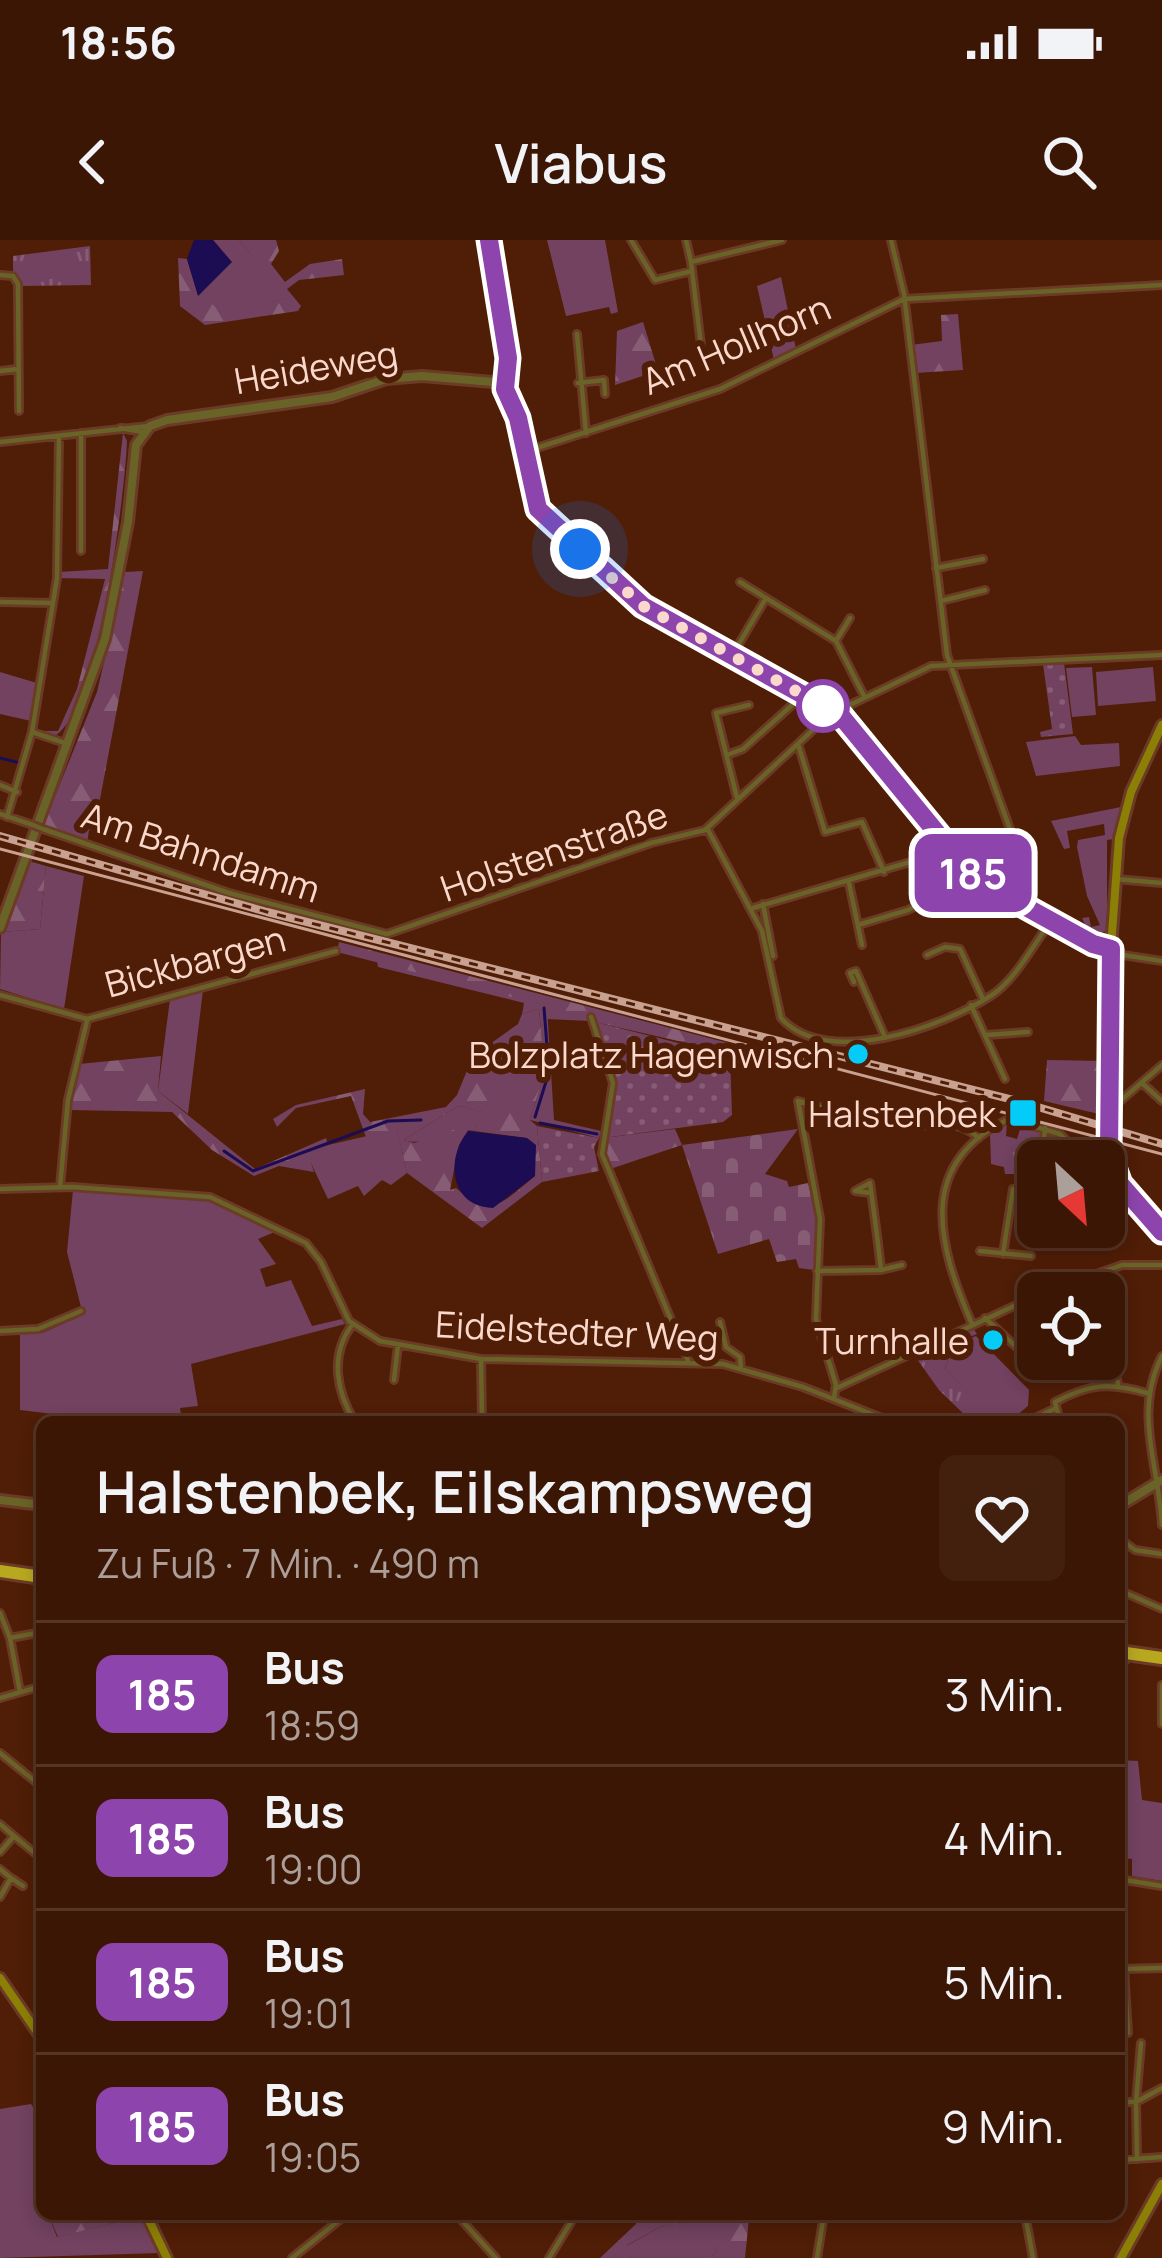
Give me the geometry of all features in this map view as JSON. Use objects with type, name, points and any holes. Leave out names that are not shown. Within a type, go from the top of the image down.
[{"type":"highway","points":[[0,1574],[36,1579]]},
{"type":"highway","points":[[1125,1654],[1162,1655]]},
{"type":"main road","points":[[1108,1140],[1116,879],[1126,805],[1162,725]]},
{"type":"main road","points":[[1125,1191],[1162,1233]]},
{"type":"main road","points":[[0,1978],[36,2029]]},
{"type":"main road","points":[[1121,2258],[1162,2184]]},
{"type":"main road","points":[[149,2220],[167,2258]]},
{"type":"street","points":[[489,240],[508,358],[505,389],[518,418],[535,501],[555,526],[643,606],[834,712],[949,850],[986,884],[1086,940],[1162,961]]},
{"type":"street","points":[[631,240],[655,280],[692,272]]},
{"type":"street","points":[[686,240],[701,346]]},
{"type":"street","points":[[691,262],[782,240]]},
{"type":"street","points":[[891,240],[904,299],[949,663],[1031,890],[1030,909]]},
{"type":"street","points":[[0,275],[18,282],[20,411]]},
{"type":"street","points":[[904,299],[1162,285]]},
{"type":"street","name":"Am Hollhorn","points":[[524,452],[720,389],[904,299]]},
{"type":"street","points":[[578,334],[578,383],[586,433]]},
{"type":"street","points":[[0,371],[18,369]]},
{"type":"street","name":"Heideweg","points":[[108,428],[144,428],[332,397],[378,380],[422,376],[494,382]]},
{"type":"street","points":[[505,389],[497,389],[494,382],[506,376]]},
{"type":"street","name":"Am Hollhorn","points":[[578,383],[604,380],[605,394]]},
{"type":"street","points":[[0,928],[71,744],[116,593],[136,445],[144,428]]},
{"type":"street","name":"Heideweg","points":[[0,442],[144,428]]},
{"type":"street","points":[[126,429],[136,445]]},
{"type":"street","points":[[81,433],[81,551]]},
{"type":"street","points":[[4,816],[17,792],[32,732],[53,603],[59,436]]},
{"type":"street","points":[[936,568],[983,560]]},
{"type":"street","points":[[740,582],[836,641],[864,696]]},
{"type":"street","points":[[941,601],[985,590]]},
{"type":"street","points":[[734,654],[766,598]]},
{"type":"street","points":[[0,602],[53,603]]},
{"type":"street","points":[[836,641],[850,618]]},
{"type":"street","points":[[707,828],[834,712],[949,663],[1162,655]]},
{"type":"street","points":[[727,755],[742,749],[803,695]]},
{"type":"street","points":[[737,800],[716,713],[749,705]]},
{"type":"street","points":[[32,732],[71,744]]},
{"type":"street","points":[[798,743],[825,832],[862,822],[884,872]]},
{"type":"street","points":[[0,785],[17,792]]},
{"type":"street","name":"Am Bahndamm","points":[[4,816],[229,893],[387,934]]},
{"type":"street","name":"Holstenstraße","points":[[387,934],[707,828],[752,908],[776,1006],[787,1025],[842,1043],[885,1037]]},
{"type":"street","points":[[752,908],[949,850]]},
{"type":"street","points":[[858,925],[909,910],[936,894],[917,861]]},
{"type":"street","points":[[1116,879],[1162,883]]},
{"type":"street","points":[[849,883],[862,945]]},
{"type":"street","points":[[763,904],[773,956]]},
{"type":"street","points":[[854,982],[850,973],[856,970],[885,1037],[998,990],[1052,922]]},
{"type":"street","points":[[927,955],[945,947],[960,949],[983,999]]},
{"type":"street","name":"Bickbargen","points":[[0,995],[87,1019],[336,951]]},
{"type":"street","points":[[971,1005],[1005,1079]]},
{"type":"street","points":[[591,1017],[613,1083],[602,1154],[689,1363]]},
{"type":"street","points":[[60,1187],[68,1100],[87,1019]]},
{"type":"street","points":[[985,1035],[1028,1032]]},
{"type":"street","points":[[1108,1104],[1120,1102],[1162,1065]]},
{"type":"street","points":[[1142,1082],[1162,1101]]},
{"type":"street","points":[[834,1398],[837,1388],[816,1319],[820,1219],[798,1101],[899,1127],[941,1123],[966,1128],[979,1138]]},
{"type":"street","points":[[972,1324],[953,1272],[941,1197],[955,1157],[1009,1119],[1067,1140]]},
{"type":"street","points":[[1044,1140],[1045,1129]]},
{"type":"street","points":[[0,1189],[60,1187],[202,1195],[298,1238],[317,1255],[352,1325],[338,1376],[339,1401],[350,1416]]},
{"type":"street","points":[[1003,1254],[1013,1189],[1017,1189]]},
{"type":"street","points":[[871,1193],[881,1270]]},
{"type":"street","points":[[980,1251],[1030,1256]]},
{"type":"street","points":[[818,1271],[902,1265]]},
{"type":"street","points":[[1100,1272],[1122,1265],[1162,1265]]},
{"type":"street","points":[[837,1388],[1017,1304]]},
{"type":"street","points":[[0,1331],[38,1328],[81,1311]]},
{"type":"street","points":[[985,1318],[1017,1348]]},
{"type":"street","points":[[720,1322],[726,1347],[740,1357],[741,1369]]},
{"type":"street","name":"Eidelstedter Weg","points":[[352,1325],[371,1339],[481,1359],[689,1363],[741,1369],[878,1416]]},
{"type":"street","name":"Eidelstedter Weg","points":[[394,1380],[398,1345]]},
{"type":"street","points":[[1162,1356],[1147,1393],[1146,1422],[1160,1480],[1162,1525]]},
{"type":"street","points":[[481,1359],[482,1416]]},
{"type":"street","points":[[1118,1384],[1119,1380]]},
{"type":"street","points":[[1057,1416],[1054,1402],[1084,1388],[1118,1384],[1147,1393]]},
{"type":"street","points":[[1040,1416],[1054,1409]]},
{"type":"street","points":[[1125,1502],[1160,1480]]},
{"type":"street","points":[[0,1500],[36,1504]]},
{"type":"street","points":[[1125,1542],[1135,1550],[1162,1554]]},
{"type":"street","points":[[1125,1593],[1162,1610]]},
{"type":"street","points":[[0,1613],[20,1692]]},
{"type":"street","points":[[10,1638],[36,1633]]},
{"type":"street","points":[[1162,1685],[1162,1724]]},
{"type":"street","points":[[0,1698],[36,1688]]},
{"type":"street","points":[[0,1753],[36,1782]]},
{"type":"street","points":[[0,1824],[36,1853]]},
{"type":"street","points":[[0,1852],[14,1836]]},
{"type":"street","points":[[0,1869],[23,1886]]},
{"type":"street","points":[[0,1898],[11,1878]]},
{"type":"street","points":[[1125,1880],[1162,1886]]},
{"type":"street","points":[[1125,1969],[1162,1968]]},
{"type":"street","points":[[1125,2006],[1128,2033]]},
{"type":"street","points":[[28,2018],[36,2015]]},
{"type":"street","points":[[1138,2159],[1141,2043]]},
{"type":"street","points":[[1125,2102],[1136,2102],[1162,2088]]},
{"type":"street","points":[[1125,2160],[1162,2157]]},
{"type":"street","points":[[292,2258],[340,2220]]},
{"type":"street","points":[[461,2220],[496,2258]]},
{"type":"street","points":[[550,2258],[572,2220]]},
{"type":"street","points":[[818,2258],[823,2220]]},
{"type":"street","points":[[1026,2220],[1033,2258]]},
{"type":"green space","points":[[213,240],[239,240],[288,298],[225,314],[198,296],[231,262]]},
{"type":"green space","points":[[239,240],[276,240],[279,251],[271,264],[285,282],[310,264],[342,259],[344,275],[299,280],[287,289],[301,306],[298,311],[205,325],[180,306],[178,258],[187,259],[198,295],[225,313],[287,298]]},
{"type":"green space","points":[[547,240],[605,240],[618,312],[611,314],[609,307],[566,316]]},
{"type":"green space","points":[[90,246],[91,285],[22,286],[13,271],[13,256]]},
{"type":"green space","points":[[781,277],[796,349],[774,360],[757,286]]},
{"type":"green space","points":[[958,314],[963,370],[915,373],[911,345],[942,341],[941,315]]},
{"type":"green space","points":[[643,322],[658,371],[615,385],[617,331]]},
{"type":"green space","points":[[123,433],[127,441],[121,506],[107,598],[85,686],[71,717],[56,735],[37,731],[58,731],[77,689],[105,579],[58,578],[58,572],[108,569]]},
{"type":"green space","points":[[143,571],[94,831],[89,830],[87,843],[43,826],[97,692],[125,572]]},
{"type":"green space","points":[[1064,663],[1073,734],[1041,737],[1040,732],[1052,729],[1043,664]]},
{"type":"green space","points":[[1092,667],[1096,715],[1072,717],[1066,668]]},
{"type":"green space","points":[[1153,667],[1156,701],[1098,706],[1096,672]]},
{"type":"green space","points":[[0,672],[37,683],[31,721],[0,714]]},
{"type":"green space","points":[[1075,736],[1081,745],[1119,743],[1120,766],[1036,776],[1026,742]]},
{"type":"green space","points":[[1121,807],[1114,839],[1107,840],[1107,931],[1090,936],[1082,918],[1089,917],[1091,927],[1100,925],[1087,896],[1077,847],[1078,840],[1105,835],[1104,824],[1067,831],[1070,848],[1064,849],[1051,821]]},
{"type":"green space","points":[[29,861],[46,866],[40,929],[1,932]]},
{"type":"green space","points":[[46,866],[84,876],[64,1009],[0,989],[1,932],[40,929]]},
{"type":"green space","points":[[339,942],[786,1058],[784,1065],[590,1021],[546,1019],[546,1006],[337,952]]},
{"type":"green space","points":[[377,961],[547,1006],[554,1120],[601,1131],[599,1138],[530,1120],[545,1072],[539,1009],[522,1014],[524,1003],[378,967]]},
{"type":"green space","points":[[203,990],[188,1114],[158,1091],[170,999]]},
{"type":"green space","points":[[539,1009],[545,1072],[530,1120],[537,1126],[542,1182],[482,1228],[407,1173],[397,1130],[366,1137],[351,1096],[296,1108],[277,1127],[273,1119],[296,1105],[365,1089],[363,1114],[370,1122],[446,1107],[457,1095],[473,1056],[518,1024],[522,1014]],"holes":[[[458,1106],[482,1112],[474,1131],[527,1138],[535,1176],[497,1204],[479,1203],[456,1188],[450,1190],[459,1145],[468,1131],[462,1127],[414,1143],[404,1140]]]},
{"type":"green space","points":[[595,1022],[730,1056],[732,1115],[723,1122],[603,1138],[615,1084]]},
{"type":"green space","points":[[161,1056],[158,1091],[255,1169],[326,1138],[328,1145],[309,1157],[314,1172],[279,1166],[254,1176],[212,1150],[172,1112],[70,1110],[79,1064]]},
{"type":"green space","points":[[1047,1060],[1105,1061],[1103,1115],[1044,1101]]},
{"type":"green space","points":[[458,1106],[483,1112],[474,1131],[404,1140]]},
{"type":"green space","points":[[1007,1123],[1006,1136],[1017,1139],[1021,1126],[1042,1131],[1041,1140],[1017,1140],[1017,1174],[1005,1174],[1004,1167],[991,1164],[990,1134]]},
{"type":"green space","points":[[537,1126],[599,1138],[594,1147],[599,1171],[542,1182]]},
{"type":"green space","points":[[397,1129],[407,1173],[391,1185],[382,1180],[364,1196],[358,1186],[328,1199],[308,1157],[328,1145]]},
{"type":"green space","points":[[675,1129],[682,1145],[610,1169],[603,1138]]},
{"type":"green space","points":[[798,1129],[765,1174],[787,1181],[789,1187],[808,1183],[817,1218],[814,1270],[799,1268],[796,1259],[777,1262],[769,1239],[718,1254],[682,1145]]},
{"type":"green space","points":[[73,1190],[208,1200],[277,1231],[258,1239],[276,1264],[260,1269],[266,1287],[291,1280],[312,1326],[342,1319],[345,1324],[191,1364],[198,1406],[180,1408],[181,1416],[70,1416],[20,1410],[20,1334],[42,1333],[83,1315],[67,1252]]},
{"type":"green space","points":[[971,1325],[977,1334],[953,1344],[945,1368],[990,1416],[966,1416],[939,1390],[912,1352]]},
{"type":"green space","points":[[976,1336],[1029,1390],[1028,1406],[1016,1416],[989,1416],[945,1368],[953,1344]]},
{"type":"green space","points":[[1125,1760],[1138,1761],[1142,1800],[1162,1803],[1162,1881],[1132,1876],[1132,1859],[1125,1858]]},
{"type":"green space","points":[[31,2104],[36,2111],[36,2220],[50,2220],[57,2237],[144,2220],[160,2253],[0,2258],[0,2109]]},
{"type":"green space","points":[[51,2220],[126,2220],[58,2237]]},
{"type":"green space","points":[[634,2220],[749,2220],[745,2258],[709,2258],[717,2252],[696,2221],[660,2227],[627,2245],[631,2258],[600,2258],[636,2224]]},
{"type":"green space","points":[[697,2220],[717,2252],[709,2258],[631,2258],[626,2246],[660,2227]]},
{"type":"shaded area","points":[[194,240],[213,240],[232,262],[198,296],[187,259]]},
{"type":"shaded area","points":[[468,1131],[527,1138],[536,1145],[535,1176],[493,1208],[468,1199],[456,1180],[456,1155]]},
{"type":"waterway","points":[[0,758],[20,763]]},
{"type":"waterway","points":[[535,1117],[549,1072],[544,1008]]},
{"type":"waterway","points":[[224,1151],[253,1171],[388,1121],[421,1120]]},
{"type":"waterway","points":[[540,1123],[597,1134]]},
{"type":"tram line","points":[[0,849],[1162,1154]]},
{"type":"railway","points":[[0,836],[267,912],[1021,1102],[1162,1144]]},
{"type":"bus line","name":"185","points":[[489,240],[508,358],[509,386],[505,389],[518,418],[538,509],[643,606],[841,716],[949,850],[986,884],[1093,944],[1111,949],[1109,1154],[1120,1184],[1162,1232]]},
{"type":"place","name":"Bolzplatz Hagenwisch","points":[[858,1054]]},
{"type":"place","name":"Halstenbek","points":[[1023,1113]]},
{"type":"place","name":"Turnhalle","points":[[993,1340]]},
{"type":"route","points":[[580,549],[643,606],[823,706]]}]
